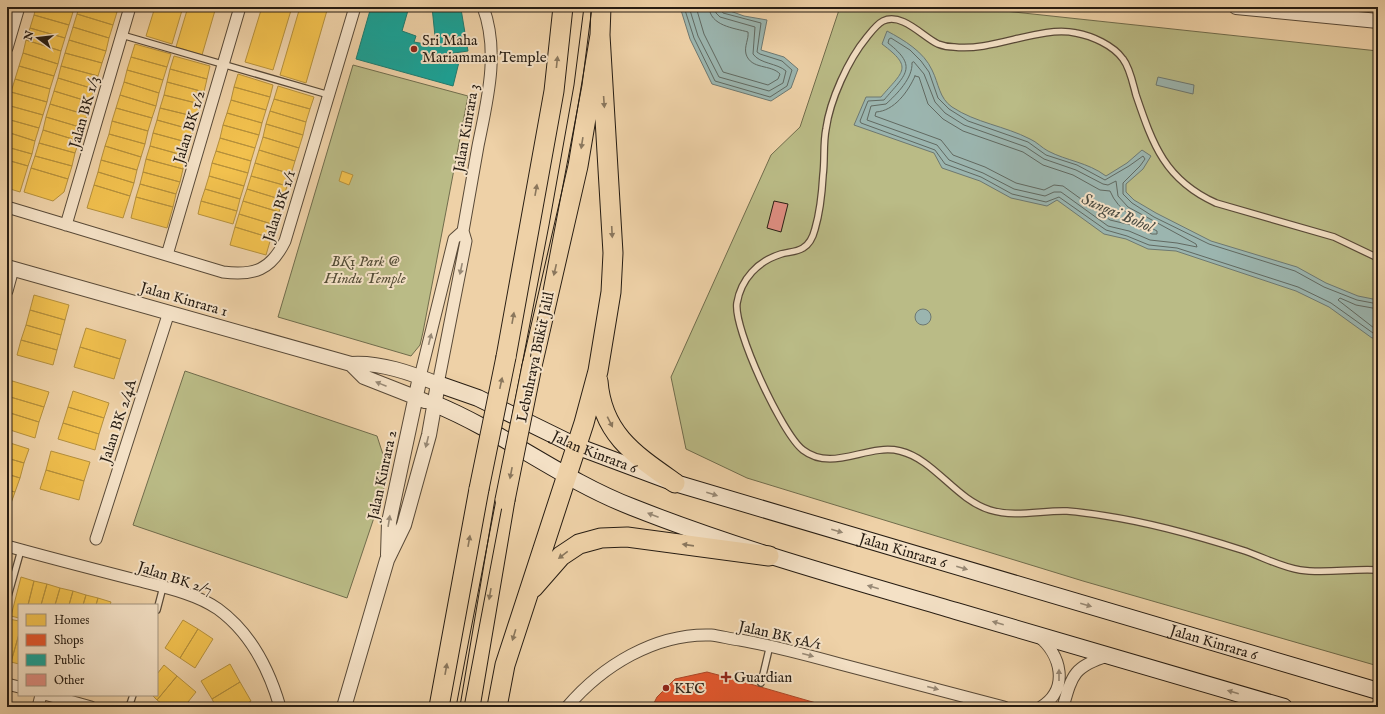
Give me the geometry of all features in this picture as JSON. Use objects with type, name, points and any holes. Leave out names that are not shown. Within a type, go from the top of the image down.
[{"type":"highway","name":"Lebuhraya Bukit Jalil","points":[[439,707],[479,490],[506,356],[554,91],[563,7]]},
{"type":"highway","name":"Lebuhraya Bukit Jalil","points":[[470,707],[506,500],[532,366],[578,166],[600,35],[601,7]]},
{"type":"highway","points":[[497,707],[504,665],[576,446],[598,371],[611,292],[613,253],[600,35]]},
{"type":"highway","points":[[598,371],[599,393],[603,408],[619,438],[635,455],[675,483]]},
{"type":"highway","points":[[526,597],[544,573],[561,556],[579,544],[601,538],[627,537],[769,556]]},
{"type":"main road","name":"Jalan Kinrara 6","points":[[438,384],[478,398],[576,446],[675,483],[1378,691]]},
{"type":"main road","name":"Jalan Kinrara 6","points":[[435,404],[458,413],[566,476],[628,506],[769,556],[1284,707]]},
{"type":"street","points":[[7,48],[19,7]]},
{"type":"street","name":"Jalan BK 1/3","points":[[66,225],[130,7]]},
{"type":"street","name":"Jalan BK 1/2","points":[[167,255],[240,7]]},
{"type":"street","name":"Jalan BK 1/1","points":[[7,207],[223,272],[241,274],[256,272],[269,264],[278,255],[285,241],[355,7]]},
{"type":"street","name":"Jalan Kinrara 3","points":[[438,384],[466,241],[463,231],[489,82],[492,54],[490,30],[483,7]]},
{"type":"street","points":[[1236,7],[1378,21]]},
{"type":"street","name":"Jalan Kinrara 3","points":[[420,377],[454,239],[463,231]]},
{"type":"street","points":[[7,290],[10,268]]},
{"type":"street","name":"Jalan Kinrara 1","points":[[10,268],[351,364],[368,363],[420,377],[438,384]]},
{"type":"street","name":"Jalan BK 2/4A","points":[[96,539],[169,312]]},
{"type":"street","name":"Jalan Kinrara 1","points":[[351,364],[364,377],[435,404]]},
{"type":"street","name":"Jalan Kinrara 2","points":[[387,560],[388,522],[420,377]]},
{"type":"street","name":"Jalan Kinrara 2","points":[[344,707],[387,560],[404,525],[426,447],[438,384]]},
{"type":"street","name":"Jalan BK 2/7","points":[[7,546],[163,587],[199,598],[218,609],[233,621],[258,653],[268,672],[280,707]]},
{"type":"street","points":[[1035,634],[1046,642],[1058,661],[1060,678],[1052,697],[1041,707]]},
{"type":"street","name":"Jalan BK 5A/1","points":[[567,707],[584,688],[619,660],[642,649],[663,642],[711,635],[770,646],[1004,707]]},
{"type":"street","points":[[1063,707],[1072,678],[1084,665],[1108,656]]},
{"type":"street","points":[[7,684],[18,687]]},
{"type":"street","points":[[1068,689],[1071,707]]},
{"type":"street","points":[[38,707],[41,696]]},
{"type":"street","points":[[52,696],[91,707]]},
{"type":"lane","points":[[1378,258],[1334,237],[1216,203],[1198,194],[1181,182],[1171,172],[1152,139],[1123,58],[1111,47],[1096,39],[1075,32],[1058,31],[974,48],[957,48],[937,43],[909,25],[888,19],[881,22],[860,46],[836,95],[826,128],[821,196],[812,240],[805,247],[770,258],[748,274],[741,289],[736,312],[740,327],[761,380],[786,429],[802,450],[820,460],[834,459],[876,451],[899,451],[922,462],[961,496],[988,509],[1014,514],[1067,511],[1106,515],[1192,535],[1302,570],[1378,570]]},
{"type":"lane","points":[[122,35],[329,95]]},
{"type":"lane","points":[[7,600],[21,550]]},
{"type":"lane","points":[[158,606],[163,587]]},
{"type":"lane","points":[[761,683],[770,646]]},
{"type":"lane","points":[[130,707],[133,696]]},
{"type":"green space","points":[[840,7],[967,7],[1378,51],[1378,666],[1083,581],[747,478],[686,449],[671,377],[771,155],[800,127]]},
{"type":"green space","name":"BK1 Park @ Hindu Temple","points":[[353,65],[468,96],[423,332],[420,345],[411,356],[278,317]]},
{"type":"green space","points":[[185,371],[377,436],[389,473],[347,598],[133,525]]},
{"type":"water","points":[[680,7],[719,7],[744,16],[767,20],[761,50],[784,57],[798,69],[791,88],[771,101],[712,84],[690,39]]},
{"type":"water","name":"Sungai Bohol","points":[[887,31],[919,52],[932,70],[944,99],[952,107],[971,117],[1033,140],[1048,151],[1099,171],[1106,176],[1127,163],[1142,150],[1151,156],[1143,169],[1126,184],[1126,192],[1134,200],[1211,241],[1297,267],[1326,283],[1358,296],[1378,300],[1378,337],[1372,338],[1329,307],[1296,291],[1176,251],[1148,249],[1126,239],[1104,234],[1057,200],[1047,206],[1011,198],[980,181],[942,168],[934,153],[854,125],[866,97],[881,97],[895,81],[902,70],[902,64],[892,52],[882,44]]},
{"type":"water","points":[[1158,77],[1194,85],[1193,94],[1156,85]]},
{"type":"water","points":[[923,309],[929,311],[931,317],[929,323],[923,325],[917,323],[915,317],[917,311]]},
{"type":"building: Homes","points":[[36,7],[55,7],[73,12],[69,25],[34,15]]},
{"type":"building: Homes","points":[[55,7],[74,7],[73,12]]},
{"type":"building: Homes","points":[[79,7],[100,7],[117,12],[113,25],[77,14]]},
{"type":"building: Homes","points":[[100,7],[118,7],[117,12]]},
{"type":"building: Homes","points":[[155,7],[183,7],[172,44],[146,36]]},
{"type":"building: Homes","points":[[188,7],[216,7],[202,55],[176,47]]},
{"type":"building: Homes","points":[[262,7],[292,7],[273,70],[245,62]]},
{"type":"building: Homes","points":[[300,7],[328,7],[306,83],[280,75]]},
{"type":"building: Homes","points":[[77,14],[113,25],[109,38],[73,27]]},
{"type":"building: Homes","points":[[34,15],[69,25],[65,38],[30,28]]},
{"type":"building: Homes","points":[[73,27],[109,38],[106,51],[69,40]]},
{"type":"building: Homes","points":[[30,28],[65,38],[61,51],[26,40]]},
{"type":"building: Homes","points":[[26,40],[61,51],[58,64],[23,53]]},
{"type":"building: Homes","points":[[69,40],[106,51],[102,63],[65,53]]},
{"type":"building: Homes","points":[[135,44],[171,54],[167,67],[131,57]]},
{"type":"building: Homes","points":[[23,53],[58,64],[54,76],[19,66]]},
{"type":"building: Homes","points":[[65,53],[102,63],[98,76],[61,66]]},
{"type":"building: Homes","points":[[174,56],[210,66],[207,79],[170,69]]},
{"type":"building: Homes","points":[[131,57],[167,67],[163,80],[127,70]]},
{"type":"building: Homes","points":[[19,66],[54,76],[50,89],[15,79]]},
{"type":"building: Homes","points":[[61,66],[98,76],[94,89],[58,78]]},
{"type":"building: Homes","points":[[170,69],[207,79],[204,92],[167,82]]},
{"type":"building: Homes","points":[[127,70],[163,80],[159,93],[124,82]]},
{"type":"building: Homes","points":[[238,74],[273,85],[270,97],[234,87]]},
{"type":"building: Homes","points":[[58,78],[94,89],[90,102],[54,91]]},
{"type":"building: Homes","points":[[15,79],[50,89],[47,102],[11,92]]},
{"type":"building: Homes","points":[[124,82],[159,93],[156,106],[120,95]]},
{"type":"building: Homes","points":[[167,82],[204,92],[200,104],[164,95]]},
{"type":"building: Homes","points":[[278,86],[314,97],[310,109],[274,99]]},
{"type":"building: Homes","points":[[234,87],[270,97],[266,110],[231,100]]},
{"type":"building: Homes","points":[[54,91],[90,102],[87,115],[50,104]]},
{"type":"building: Homes","points":[[11,92],[47,102],[43,115],[7,105]]},
{"type":"building: Homes","points":[[120,95],[156,106],[152,118],[116,108]]},
{"type":"building: Homes","points":[[164,95],[200,104],[197,117],[160,108]]},
{"type":"building: Homes","points":[[274,99],[310,109],[306,122],[270,111]]},
{"type":"building: Homes","points":[[231,100],[266,110],[262,123],[227,113]]},
{"type":"building: Homes","points":[[50,104],[87,115],[83,128],[46,117]]},
{"type":"building: Homes","points":[[7,105],[43,115],[39,128],[7,119]]},
{"type":"building: Homes","points":[[116,108],[152,118],[148,131],[112,121]]},
{"type":"building: Homes","points":[[160,108],[197,117],[193,130],[157,120]]},
{"type":"building: Homes","points":[[270,111],[306,122],[303,135],[266,124]]},
{"type":"building: Homes","points":[[227,113],[262,123],[259,135],[223,125]]},
{"type":"building: Homes","points":[[46,117],[83,128],[79,141],[43,130]]},
{"type":"building: Homes","points":[[7,119],[39,128],[35,141],[7,132]]},
{"type":"building: Homes","points":[[157,120],[193,130],[190,143],[153,133]]},
{"type":"building: Homes","points":[[112,121],[148,131],[145,144],[109,134]]},
{"type":"building: Homes","points":[[266,124],[303,135],[299,148],[263,137]]},
{"type":"building: Homes","points":[[223,125],[259,135],[255,148],[220,138]]},
{"type":"building: Homes","points":[[43,130],[79,141],[75,153],[39,143]]},
{"type":"building: Homes","points":[[7,132],[35,141],[32,154],[7,147]]},
{"type":"building: Homes","points":[[153,133],[190,143],[186,156],[150,146]]},
{"type":"building: Homes","points":[[109,134],[145,144],[141,157],[105,146]]},
{"type":"building: Homes","points":[[263,137],[299,148],[295,161],[259,150]]},
{"type":"building: Homes","points":[[220,138],[255,148],[251,161],[216,151]]},
{"type":"building: Homes","points":[[39,143],[75,153],[72,166],[35,156]]},
{"type":"building: Homes","points":[[105,146],[141,157],[137,170],[101,160]]},
{"type":"building: Homes","points":[[150,146],[186,156],[183,169],[146,159]]},
{"type":"building: Homes","points":[[7,147],[32,154],[28,166],[7,160]]},
{"type":"building: Homes","points":[[259,150],[295,161],[291,174],[255,163]]},
{"type":"building: Homes","points":[[216,151],[251,161],[248,173],[212,163]]},
{"type":"building: Homes","points":[[35,156],[72,166],[68,179],[31,168]]},
{"type":"building: Homes","points":[[146,159],[183,169],[180,182],[143,172]]},
{"type":"building: Homes","points":[[7,160],[28,166],[20,192],[7,188],[11,176],[7,174]]},
{"type":"building: Homes","points":[[101,160],[137,170],[134,183],[98,172]]},
{"type":"building: Homes","points":[[212,163],[248,173],[244,186],[209,176]]},
{"type":"building: Homes","points":[[255,163],[291,174],[287,186],[251,176]]},
{"type":"building: Homes","points":[[31,168],[68,179],[64,192],[53,201],[24,192]]},
{"type":"building: Homes","points":[[342,171],[353,175],[349,185],[339,181]]},
{"type":"building: Homes","points":[[98,172],[134,183],[130,196],[94,185]]},
{"type":"building: Homes","points":[[143,172],[180,182],[176,194],[140,184]]},
{"type":"building: Homes","points":[[209,176],[244,186],[240,199],[205,189]]},
{"type":"building: Homes","points":[[251,176],[287,186],[283,200],[247,189]]},
{"type":"building: Homes","points":[[140,184],[176,194],[173,207],[136,197]]},
{"type":"building: Homes","points":[[94,185],[130,196],[123,218],[87,208]]},
{"type":"building: Homes","points":[[205,189],[240,199],[237,211],[201,201]]},
{"type":"building: Homes","points":[[247,189],[283,200],[279,212],[243,201]]},
{"type":"building: Homes","points":[[136,197],[173,207],[167,228],[131,218]]},
{"type":"building: Homes","points":[[201,201],[237,211],[233,224],[198,214]]},
{"type":"building: Homes","points":[[243,201],[279,212],[275,225],[239,214]]},
{"type":"building: Homes","points":[[239,214],[275,225],[271,238],[235,227]]},
{"type":"building: Homes","points":[[235,227],[271,238],[266,255],[230,245]]},
{"type":"building: Homes","points":[[34,295],[69,305],[65,320],[30,310]]},
{"type":"building: Homes","points":[[30,310],[65,320],[61,335],[26,325]]},
{"type":"building: Homes","points":[[26,325],[61,335],[57,350],[21,340]]},
{"type":"building: Homes","points":[[86,328],[126,340],[120,359],[80,347]]},
{"type":"building: Homes","points":[[21,340],[57,350],[53,365],[17,355]]},
{"type":"building: Homes","points":[[80,347],[120,359],[114,379],[74,367]]},
{"type":"building: Homes","points":[[9,380],[49,392],[44,407],[7,396]]},
{"type":"building: Homes","points":[[73,391],[109,403],[104,418],[68,407]]},
{"type":"building: Homes","points":[[7,396],[44,407],[39,422],[7,412]]},
{"type":"building: Homes","points":[[68,407],[104,418],[99,434],[63,423]]},
{"type":"building: Homes","points":[[7,412],[39,422],[35,438],[7,429]]},
{"type":"building: Homes","points":[[63,423],[99,434],[95,450],[58,439]]},
{"type":"building: Homes","points":[[7,442],[29,449],[24,463],[7,458]]},
{"type":"building: Homes","points":[[51,451],[90,462],[84,481],[46,470]]},
{"type":"building: Homes","points":[[7,458],[24,463],[20,478],[7,474]]},
{"type":"building: Homes","points":[[46,470],[84,481],[79,500],[40,489]]},
{"type":"building: Homes","points":[[7,474],[20,478],[15,492],[7,490]]},
{"type":"building: Homes","points":[[7,490],[15,492],[10,506],[7,505]]},
{"type":"building: Homes","points":[[21,577],[34,581],[28,604],[18,604],[18,618],[11,616]]},
{"type":"building: Homes","points":[[34,581],[47,584],[41,604],[28,604]]},
{"type":"building: Homes","points":[[47,584],[60,588],[55,604],[41,604]]},
{"type":"building: Homes","points":[[60,588],[73,591],[69,604],[55,604]]},
{"type":"building: Homes","points":[[73,591],[86,595],[83,604],[69,604]]},
{"type":"building: Homes","points":[[86,595],[98,598],[96,604],[83,604]]},
{"type":"building: Homes","points":[[98,598],[111,602],[110,604],[96,604]]},
{"type":"building: Homes","points":[[9,619],[18,621],[18,638],[11,662],[7,660],[7,627]]},
{"type":"building: Homes","points":[[183,620],[198,629],[180,658],[165,648]]},
{"type":"building: Homes","points":[[198,629],[213,639],[195,668],[180,658]]},
{"type":"building: Homes","points":[[18,638],[18,664],[11,662]]},
{"type":"building: Homes","points":[[230,664],[240,682],[212,699],[201,681]]},
{"type":"building: Homes","points":[[164,665],[177,676],[157,700],[153,696],[158,696],[158,673]]},
{"type":"building: Homes","points":[[177,676],[196,692],[184,707],[166,707],[157,700]]},
{"type":"building: Homes","points":[[240,682],[251,701],[241,707],[216,707],[212,699]]},
{"type":"building: Shops","points":[[707,672],[830,707],[652,707],[657,697],[675,679]]},
{"type":"building: Public","name":"Sri Maha Mariamman Temple","points":[[371,7],[409,7],[402,31],[416,36],[414,42],[436,46],[432,7],[464,7],[461,9],[468,51],[440,55],[460,58],[453,86],[356,59]]},
{"type":"building: Other","points":[[774,201],[788,204],[781,232],[767,228]]},
{"type":"tram line","points":[[456,707],[549,225],[574,85],[584,7]]},
{"type":"tram line","points":[[464,707],[582,85],[592,7]]},
{"type":"place","name":"Sri Maha Mariamman Temple","points":[[414,49]]},
{"type":"place","name":"Guardian","points":[[726,677]]},
{"type":"place","name":"KFC","points":[[666,688]]}]
